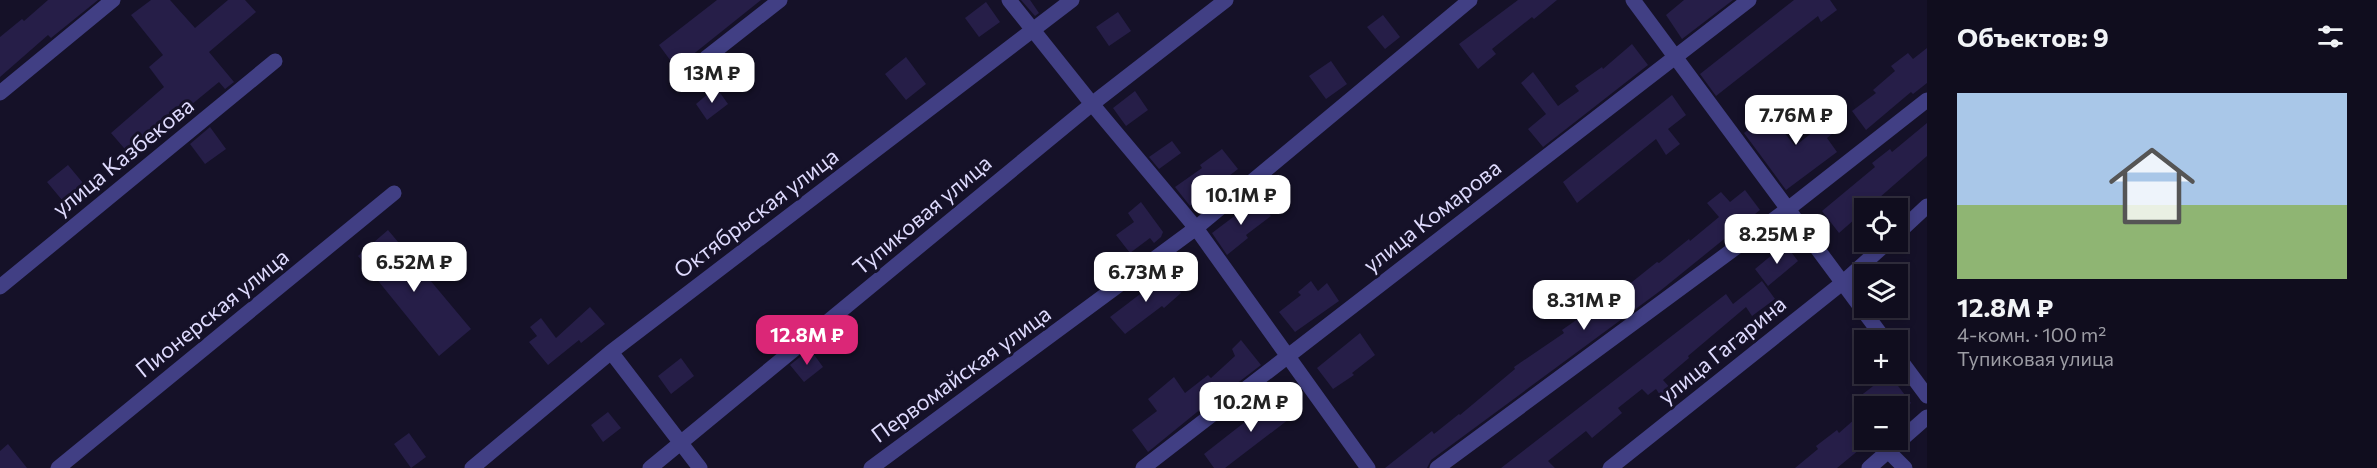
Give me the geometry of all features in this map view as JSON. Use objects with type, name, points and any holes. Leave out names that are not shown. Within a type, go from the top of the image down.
[{"type":"street","points":[[0,93],[113,0]]},
{"type":"street","points":[[706,58],[780,0]]},
{"type":"street","points":[[1009,0],[1196,228],[1368,468]]},
{"type":"street","name":"Октябрьская улица","points":[[472,468],[611,352],[1072,0]]},
{"type":"street","name":"Тупиковая улица","points":[[650,468],[1092,104],[1226,0]]},
{"type":"street","name":"Первомайская улица","points":[[871,468],[1196,228],[1470,0]]},
{"type":"street","points":[[1633,0],[1877,330]]},
{"type":"street","name":"улица Комарова","points":[[1143,468],[1749,0]]},
{"type":"street","name":"улица Казбекова","points":[[0,287],[275,61]]},
{"type":"street","points":[[1437,468],[1788,209],[1927,100]]},
{"type":"street","name":"Пионерская улица","points":[[58,468],[394,193]]},
{"type":"street","points":[[1908,224],[1927,206]]},
{"type":"street","name":"улица Гагарина","points":[[1610,468],[1841,284],[1877,252]]},
{"type":"street","points":[[611,352],[700,468]]},
{"type":"street","points":[[1908,370],[1927,396]]},
{"type":"street","points":[[1869,468],[1927,417]]},
{"type":"street","points":[[1888,452],[1905,468]]},
{"type":"building","points":[[48,0],[98,0],[51,38],[48,35],[0,77],[0,37],[22,19],[24,21]]},
{"type":"building","points":[[151,0],[170,0],[195,28],[228,0],[245,0],[256,12],[209,52],[234,82],[225,89],[219,82],[130,155],[111,133],[164,87],[149,67],[163,55],[131,15]]},
{"type":"building","points":[[717,0],[761,0],[676,68],[659,45]]},
{"type":"building","points":[[1021,0],[1030,0],[1039,13],[1035,16]]},
{"type":"building","points":[[1518,0],[1557,0],[1492,49],[1496,54],[1478,69],[1459,44]]},
{"type":"building","points":[[1684,0],[1733,0],[1682,39],[1666,15]]},
{"type":"building","points":[[1794,0],[1830,0],[1837,10],[1821,22],[1818,16],[1716,96],[1700,74]]},
{"type":"building","points":[[986,2],[1000,22],[979,37],[965,18]]},
{"type":"building","points":[[1118,12],[1131,31],[1109,46],[1096,27]]},
{"type":"building","points":[[1383,15],[1400,37],[1385,49],[1367,27]]},
{"type":"building","points":[[1632,44],[1648,65],[1543,147],[1528,129],[1546,114],[1521,83],[1533,72],[1558,106],[1579,91],[1575,86],[1602,67],[1603,69]]},
{"type":"building","points":[[1927,48],[1927,83],[1913,94],[1911,92],[1866,130],[1852,111],[1876,93],[1873,90],[1895,71],[1891,66],[1908,53],[1913,59]]},
{"type":"building","points":[[906,57],[926,84],[906,100],[885,74]]},
{"type":"building","points":[[1331,61],[1347,84],[1326,99],[1309,76]]},
{"type":"building","points":[[716,87],[728,104],[707,120],[696,104]]},
{"type":"building","points":[[1135,91],[1148,110],[1126,126],[1113,108]]},
{"type":"building","points":[[1672,95],[1686,115],[1668,129],[1680,144],[1666,155],[1656,139],[1577,203],[1563,182]]},
{"type":"building","points":[[1831,100],[1848,121],[1827,138],[1837,152],[1786,190],[1744,133],[1769,113],[1795,146],[1823,124],[1815,113]]},
{"type":"building","points":[[1927,123],[1927,156],[1879,198],[1854,198],[1854,220],[1839,233],[1822,211],[1875,167],[1872,163],[1890,149],[1892,152]]},
{"type":"building","points":[[210,127],[226,149],[205,164],[190,144]]},
{"type":"building","points":[[1172,141],[1181,153],[1159,169],[1149,157]]},
{"type":"building","points":[[1222,149],[1238,169],[1190,206],[1175,187],[1202,168],[1200,165]]},
{"type":"building","points":[[68,165],[83,183],[62,200],[47,182]]},
{"type":"building","points":[[1745,190],[1760,210],[1660,291],[1431,460],[1427,468],[1385,468],[1432,431],[1434,434],[1460,415],[1515,369],[1514,367],[1564,333],[1562,330],[1579,318],[1582,322],[1657,262],[1659,263],[1689,239],[1690,241],[1719,217],[1707,203],[1721,192],[1730,202]]},
{"type":"building","points":[[1257,199],[1271,216],[1246,235],[1248,238],[1227,255],[1212,233]]},
{"type":"building","points":[[1141,202],[1163,232],[1154,243],[1150,238],[1130,253],[1116,235],[1134,222],[1128,213]]},
{"type":"building","points":[[388,230],[471,329],[439,356],[358,256]]},
{"type":"building","points":[[1785,244],[1798,261],[1768,286],[1755,269]]},
{"type":"building","points":[[1164,272],[1181,293],[1164,308],[1162,306],[1125,334],[1110,317],[1148,288],[1147,286]]},
{"type":"building","points":[[1311,281],[1318,291],[1327,283],[1339,301],[1295,332],[1279,312],[1301,295],[1298,292]]},
{"type":"building","points":[[1762,281],[1775,299],[1752,316],[1746,307],[1688,356],[1689,358],[1663,380],[1673,391],[1664,401],[1656,389],[1648,395],[1642,389],[1618,408],[1622,413],[1592,438],[1586,431],[1548,461],[1555,468],[1501,468],[1726,294],[1733,304]]},
{"type":"building","points":[[590,307],[605,324],[581,343],[579,340],[548,365],[529,342],[537,336],[530,327],[541,318],[556,338]]},
{"type":"building","points":[[1360,333],[1375,355],[1352,373],[1354,375],[1333,389],[1317,368]]},
{"type":"building","points":[[1241,340],[1261,365],[1231,388],[1229,386],[1148,452],[1132,430],[1157,411],[1148,399],[1174,377],[1185,393],[1208,375],[1211,378],[1235,356],[1232,349]]},
{"type":"building","points":[[810,349],[823,367],[804,382],[790,365]]},
{"type":"building","points":[[681,358],[694,376],[671,394],[658,376]]},
{"type":"building","points":[[1876,384],[1897,384],[1906,396],[1860,396]]},
{"type":"building","points":[[1282,393],[1297,413],[1225,468],[1214,468],[1204,454]]},
{"type":"building","points":[[608,412],[621,428],[603,442],[591,425]]},
{"type":"building","points":[[1854,420],[1854,450],[1859,450],[1837,468],[1795,468],[1818,449],[1816,446],[1837,430],[1839,433]]},
{"type":"building","points":[[409,433],[426,457],[411,468],[394,444]]},
{"type":"building","points":[[8,444],[27,468],[0,468],[0,451]]}]
